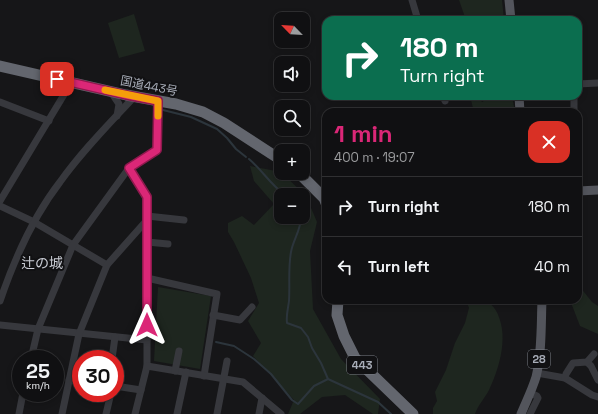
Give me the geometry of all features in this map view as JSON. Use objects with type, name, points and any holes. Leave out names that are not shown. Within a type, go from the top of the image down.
[{"type":"highway","name":"国道443号","points":[[0,66],[134,97],[176,104],[203,112],[224,123],[274,155]]},
{"type":"highway","points":[[305,180],[322,196]]},
{"type":"highway","name":"443","points":[[338,304],[337,315],[344,336],[356,358],[413,414]]},
{"type":"main road","points":[[509,0],[511,16]]},
{"type":"main road","points":[[582,191],[598,190]]},
{"type":"main road","name":"28","points":[[521,414],[530,394],[539,359],[542,304]]},
{"type":"street","points":[[412,0],[417,16]]},
{"type":"street","points":[[0,201],[71,83]]},
{"type":"street","points":[[582,84],[598,83]]},
{"type":"street","points":[[111,92],[119,104],[116,116]]},
{"type":"street","points":[[0,301],[12,269],[34,222],[59,183],[83,152],[134,97]]},
{"type":"street","points":[[33,350],[38,329],[73,245],[129,168],[157,150],[158,101]]},
{"type":"street","points":[[1,105],[49,121]]},
{"type":"street","points":[[129,168],[147,197],[147,366],[135,414]]},
{"type":"street","points":[[0,206],[34,222],[107,265]]},
{"type":"street","points":[[147,218],[184,220]]},
{"type":"street","points":[[62,414],[79,334],[107,265],[147,218]]},
{"type":"street","points":[[147,242],[168,244]]},
{"type":"street","points":[[147,278],[216,294],[204,376]]},
{"type":"street","points":[[213,315],[240,320],[252,307]]},
{"type":"street","points":[[0,325],[147,340]]},
{"type":"street","points":[[113,350],[114,337]]},
{"type":"street","points":[[175,371],[179,351]]},
{"type":"street","points":[[565,378],[573,363],[587,362],[594,354]]},
{"type":"street","points":[[217,414],[228,361]]},
{"type":"street","points":[[587,362],[591,366],[598,380]]},
{"type":"street","points":[[147,366],[243,382],[281,414]]},
{"type":"street","points":[[177,414],[186,372]]},
{"type":"street","points":[[536,373],[565,378],[598,399]]},
{"type":"street","points":[[68,380],[72,381]]},
{"type":"street","points":[[124,387],[141,390]]},
{"type":"street","points":[[530,394],[537,396],[538,398],[530,414]]},
{"type":"street","points":[[259,414],[262,398]]},
{"type":"street","points":[[19,414],[21,402]]},
{"type":"street","points":[[106,414],[108,402]]},
{"type":"shaded area","points":[[459,0],[502,0],[504,16],[465,16]]},
{"type":"shaded area","points":[[134,14],[145,51],[119,58],[108,23]]},
{"type":"shaded area","points":[[471,100],[479,100],[483,102],[484,100],[513,100],[514,108],[473,108]]},
{"type":"shaded area","points":[[250,166],[274,171],[274,180],[289,180],[298,188],[274,188],[274,204],[254,181]]},
{"type":"shaded area","points":[[274,204],[274,224],[310,224],[310,205],[317,222],[310,251],[313,309],[341,359],[380,399],[378,414],[373,414],[345,395],[322,397],[300,414],[288,414],[294,400],[253,356],[261,343],[248,321],[259,303],[251,278],[228,232],[228,223],[242,216],[254,225]]},
{"type":"shaded area","points":[[158,287],[211,296],[200,369],[154,361]]},
{"type":"shaded area","points":[[582,290],[592,302],[598,306],[598,334],[580,326],[572,304],[582,304]]},
{"type":"shaded area","points":[[468,304],[491,304],[500,318],[503,339],[497,371],[489,390],[475,414],[433,414],[433,408],[437,401],[435,392],[446,370],[455,343],[465,323],[469,308]]},
{"type":"waterway","points":[[163,110],[191,117],[217,129],[246,157]]},
{"type":"waterway","points":[[249,159],[276,188]]},
{"type":"waterway","points":[[300,224],[290,258],[287,323],[301,328],[308,337],[328,379],[378,402],[391,414]]},
{"type":"waterway","points":[[216,342],[234,346],[254,359],[271,374],[292,400],[298,404],[314,386],[328,379]]},
{"type":"slow traffic","points":[[105,90],[158,101],[158,116]]},
{"type":"district","name":"辻の城","points":[[42,263]]},
{"type":"route","points":[[57,79],[158,101],[157,150],[129,168],[147,197],[147,325]]}]
